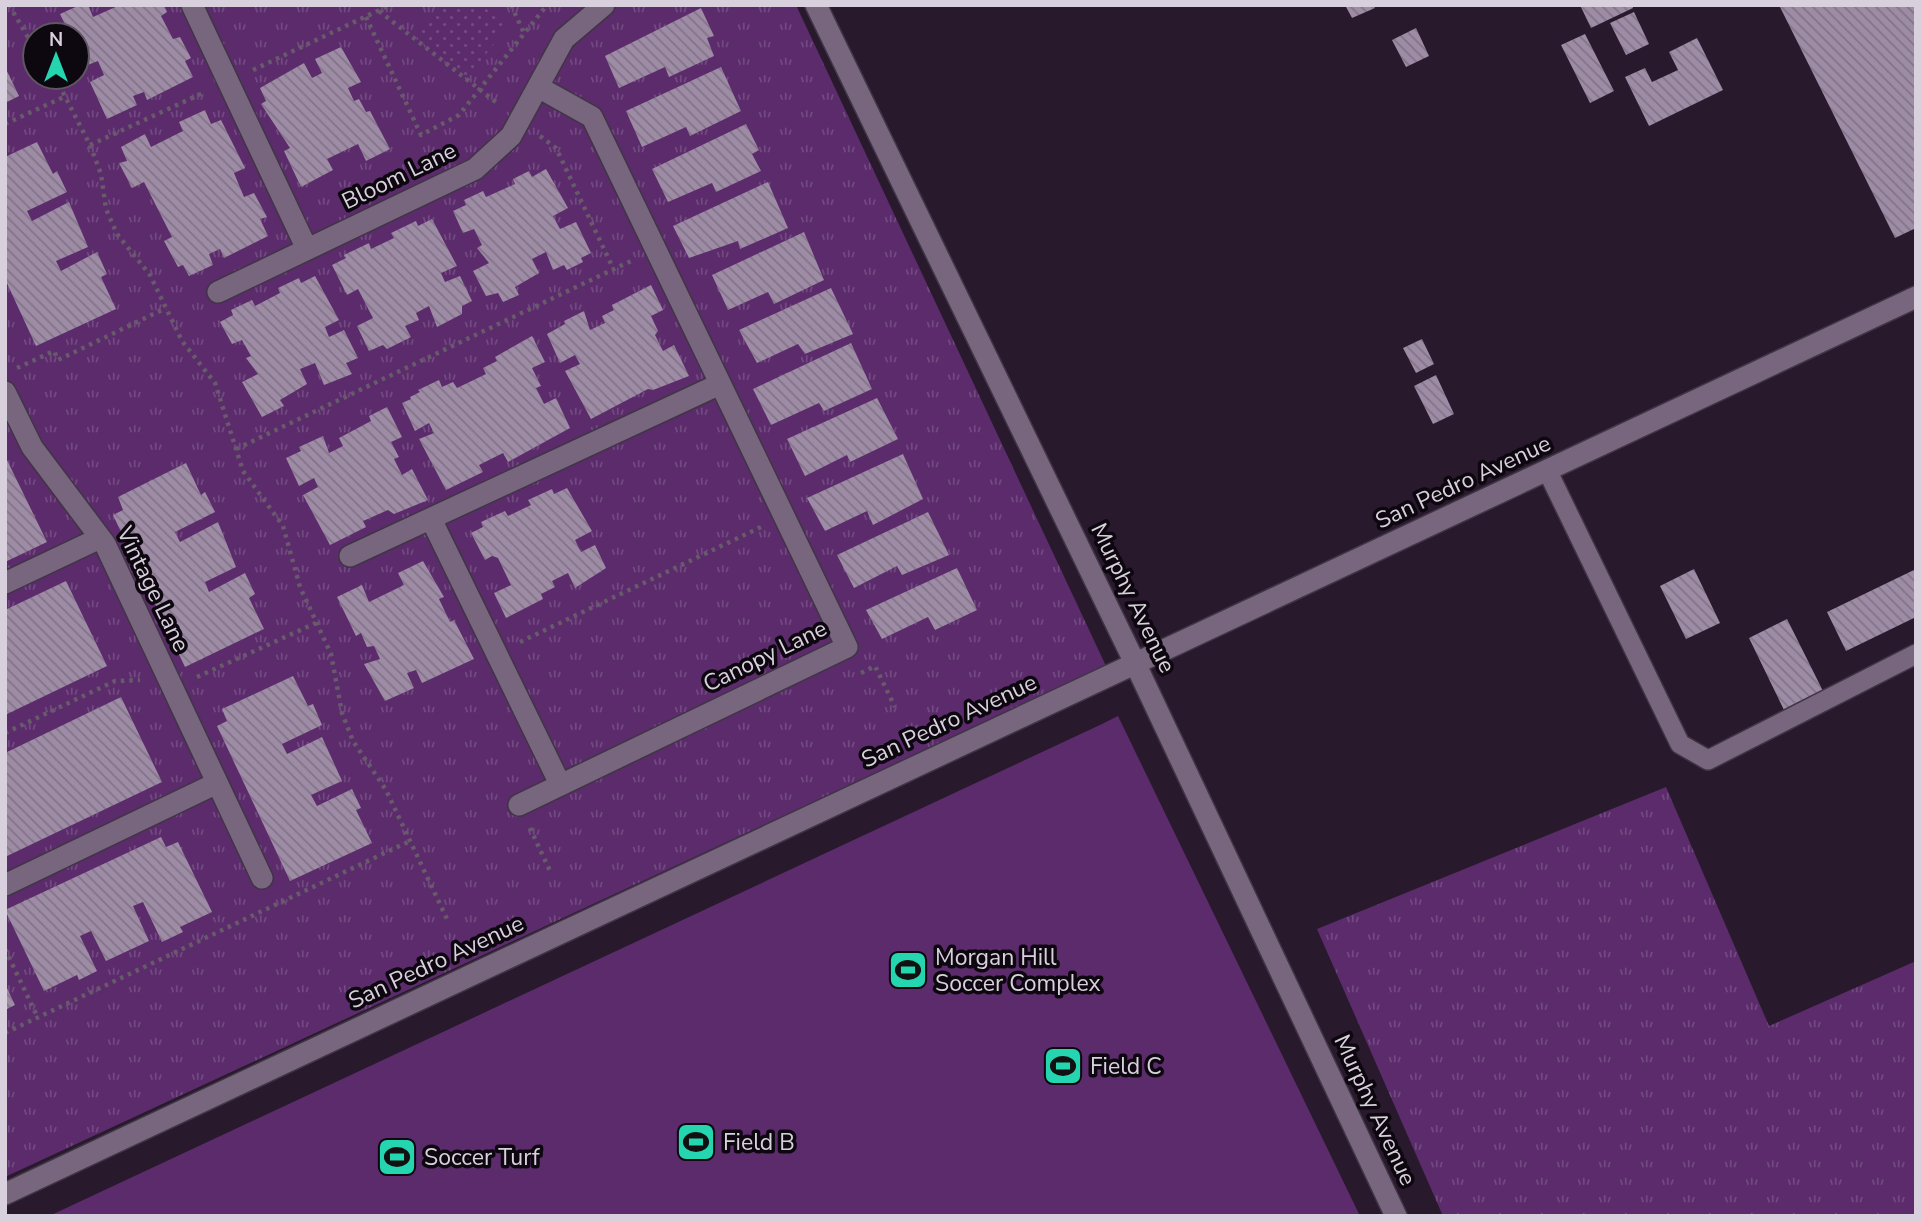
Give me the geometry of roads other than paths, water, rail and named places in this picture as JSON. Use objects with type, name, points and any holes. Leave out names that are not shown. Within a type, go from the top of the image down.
[{"type":"street","points":[[192,5],[307,250]]},
{"type":"street","name":"Bloom Lane","points":[[218,292],[475,169],[511,136],[540,88],[564,40],[604,5]]},
{"type":"street","name":"Murphy Avenue","points":[[816,5],[1135,663],[1396,1216]]},
{"type":"street","name":"Canopy Lane","points":[[519,805],[847,647],[592,117],[540,88]]},
{"type":"street","name":"San Pedro Avenue","points":[[5,1194],[1916,297]]},
{"type":"street","points":[[350,556],[720,384]]},
{"type":"street","name":"Vintage Lane","points":[[5,392],[32,447],[100,538],[262,878]]},
{"type":"street","points":[[431,519],[560,784]]},
{"type":"street","points":[[5,583],[100,538]]},
{"type":"street","points":[[5,885],[217,783]]},
{"type":"lane","points":[[1548,472],[1680,744],[1708,760],[1916,654]]},
{"type":"place","name":"Morgan Hill Soccer Complex","points":[[908,970]]},
{"type":"place","name":"Field C","points":[[1063,1066]]},
{"type":"place","name":"Field B","points":[[696,1142]]},
{"type":"place","name":"Soccer Turf","points":[[397,1157]]}]
